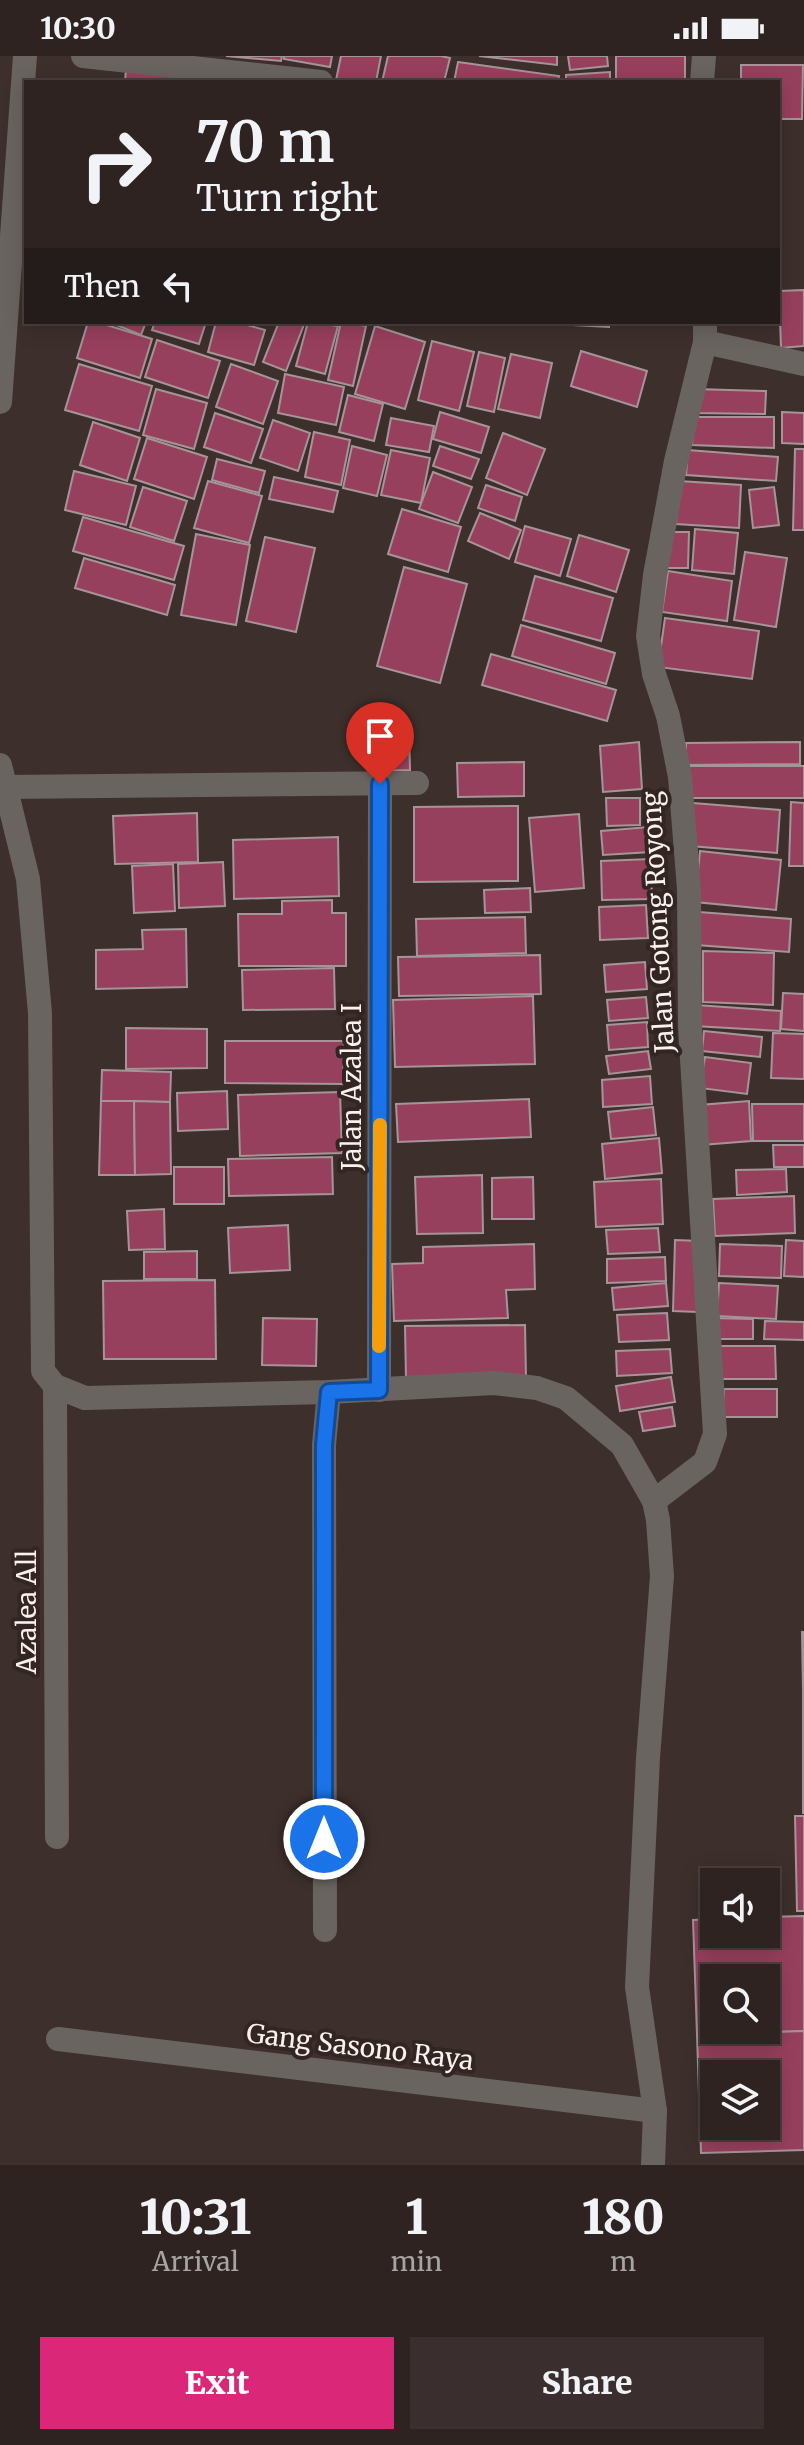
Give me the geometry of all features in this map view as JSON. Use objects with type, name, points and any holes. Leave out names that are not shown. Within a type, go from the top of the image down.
[{"type":"street","points":[[0,402],[25,56]]},
{"type":"street","points":[[83,56],[303,80]]},
{"type":"street","points":[[702,80],[704,56]]},
{"type":"street","points":[[705,332],[804,364]]},
{"type":"street","name":"Jalan Gotong Royong","points":[[654,1501],[705,1462],[715,1434],[690,1026],[689,889],[680,777],[668,716],[654,674],[648,636],[655,575],[676,461],[705,332]]},
{"type":"street","points":[[2,776],[417,783]]},
{"type":"street","name":"Azalea All","points":[[2,776],[28,879],[40,1013],[43,1371],[55,1386],[57,1837]]},
{"type":"street","name":"Jalan Azalea I","points":[[379,1390],[380,784]]},
{"type":"street","points":[[55,1386],[85,1398],[329,1392],[494,1383],[537,1388],[566,1398],[622,1445],[654,1501],[662,1576],[648,1758],[637,1987],[655,2111],[653,2165]]},
{"type":"street","points":[[325,1930],[324,1445],[329,1392]]},
{"type":"street","name":"Gang Sasono Raya","points":[[58,2039],[655,2111]]},
{"type":"building","points":[[226,56],[282,56],[281,61]]},
{"type":"building","points":[[284,56],[332,56],[330,67],[284,59]]},
{"type":"building","points":[[341,56],[381,56],[376,80],[336,80]]},
{"type":"building","points":[[388,56],[450,58],[444,80],[382,80]]},
{"type":"building","points":[[479,56],[557,56],[557,65]]},
{"type":"building","points":[[568,56],[607,56],[608,66],[570,70]]},
{"type":"building","points":[[616,56],[685,56],[685,80],[616,80]]},
{"type":"building","points":[[458,62],[559,76],[558,80],[454,80]]},
{"type":"building","points":[[741,65],[803,65],[802,119],[780,119],[780,80],[741,80]]},
{"type":"building","points":[[126,69],[204,74],[204,80],[125,80]]},
{"type":"building","points":[[610,72],[610,80],[566,80],[566,75]]},
{"type":"building","points":[[804,290],[804,346],[781,348],[780,291]]},
{"type":"building","points":[[87,324],[103,324],[152,339],[140,378],[77,358]]},
{"type":"building","points":[[114,324],[145,324],[141,335]]},
{"type":"building","points":[[154,324],[205,324],[199,344],[152,330]]},
{"type":"building","points":[[215,324],[243,324],[265,330],[254,365],[208,352]]},
{"type":"building","points":[[278,324],[304,324],[286,371],[263,362]]},
{"type":"building","points":[[307,324],[338,326],[325,374],[296,366]]},
{"type":"building","points":[[341,324],[366,326],[353,386],[328,380]]},
{"type":"building","points":[[609,324],[609,327],[573,325]]},
{"type":"building","points":[[375,326],[425,342],[405,409],[355,394]]},
{"type":"building","points":[[157,340],[220,361],[208,398],[145,377]]},
{"type":"building","points":[[432,341],[474,352],[459,411],[418,400]]},
{"type":"building","points":[[581,351],[647,371],[637,407],[571,386]]},
{"type":"building","points":[[479,352],[505,358],[494,412],[467,406]]},
{"type":"building","points":[[511,354],[552,363],[540,418],[498,409]]},
{"type":"building","points":[[79,364],[152,386],[139,431],[65,410]]},
{"type":"building","points":[[231,364],[278,381],[263,424],[216,407]]},
{"type":"building","points":[[285,374],[344,387],[336,425],[278,413]]},
{"type":"building","points":[[156,389],[207,403],[194,449],[143,435]]},
{"type":"building","points":[[695,389],[766,391],[765,414],[695,413]]},
{"type":"building","points":[[348,395],[383,404],[374,441],[339,432]]},
{"type":"building","points":[[440,412],[489,427],[481,453],[433,439]]},
{"type":"building","points":[[782,412],[804,413],[804,444],[782,443]]},
{"type":"building","points":[[215,413],[263,429],[251,463],[204,447]]},
{"type":"building","points":[[694,417],[774,417],[774,448],[692,445]]},
{"type":"building","points":[[391,418],[434,426],[429,452],[386,445]]},
{"type":"building","points":[[273,420],[310,433],[298,471],[260,458]]},
{"type":"building","points":[[93,422],[140,438],[127,481],[80,465]]},
{"type":"building","points":[[314,432],[350,440],[341,485],[305,477]]},
{"type":"building","points":[[503,433],[545,449],[527,495],[486,478]]},
{"type":"building","points":[[147,438],[207,457],[194,499],[134,479]]},
{"type":"building","points":[[352,446],[387,455],[377,496],[343,488]]},
{"type":"building","points":[[440,446],[479,459],[471,479],[433,466]]},
{"type":"building","points":[[795,449],[804,449],[804,530],[793,530]]},
{"type":"building","points":[[391,450],[430,458],[421,503],[381,495]]},
{"type":"building","points":[[688,450],[778,457],[776,481],[686,475]]},
{"type":"building","points":[[217,459],[265,471],[259,493],[212,480]]},
{"type":"building","points":[[74,471],[136,486],[126,525],[65,510]]},
{"type":"building","points":[[433,472],[472,487],[458,523],[419,509]]},
{"type":"building","points":[[274,477],[338,491],[333,512],[269,499]]},
{"type":"building","points":[[208,481],[262,496],[249,543],[194,528]]},
{"type":"building","points":[[679,481],[741,485],[739,528],[676,524]]},
{"type":"building","points":[[486,485],[522,497],[515,521],[478,508]]},
{"type":"building","points":[[143,487],[187,501],[174,541],[130,527]]},
{"type":"building","points":[[774,487],[779,525],[753,528],[749,490]]},
{"type":"building","points":[[402,509],[461,527],[448,572],[388,554]]},
{"type":"building","points":[[480,513],[521,530],[509,559],[468,541]]},
{"type":"building","points":[[83,517],[184,546],[174,580],[73,551]]},
{"type":"building","points":[[525,526],[571,539],[560,576],[515,562]]},
{"type":"building","points":[[695,529],[738,533],[734,574],[692,570]]},
{"type":"building","points":[[666,532],[689,532],[688,568],[665,568]]},
{"type":"building","points":[[196,534],[250,545],[236,625],[181,615]]},
{"type":"building","points":[[579,535],[629,550],[616,592],[567,576]]},
{"type":"building","points":[[265,537],[315,548],[296,632],[246,621]]},
{"type":"building","points":[[745,552],[787,558],[776,627],[734,620]]},
{"type":"building","points":[[84,558],[175,585],[167,615],[75,588]]},
{"type":"building","points":[[404,567],[467,584],[440,683],[377,666]]},
{"type":"building","points":[[668,571],[732,581],[727,621],[662,612]]},
{"type":"building","points":[[535,576],[613,598],[601,641],[523,620]]},
{"type":"building","points":[[665,618],[759,631],[752,679],[658,667]]},
{"type":"building","points":[[521,625],[615,653],[606,684],[512,656]]},
{"type":"building","points":[[491,654],[616,690],[607,721],[482,685]]},
{"type":"building","points":[[409,729],[410,770],[373,771],[372,730]]},
{"type":"building","points":[[639,742],[642,789],[603,792],[600,746]]},
{"type":"building","points":[[800,742],[800,764],[686,765],[686,743]]},
{"type":"building","points":[[524,762],[524,796],[458,797],[457,763]]},
{"type":"building","points":[[683,766],[804,766],[804,798],[684,798]]},
{"type":"building","points":[[606,798],[640,798],[640,825],[607,826]]},
{"type":"building","points":[[791,802],[804,803],[804,866],[789,866]]},
{"type":"building","points":[[693,803],[780,810],[777,853],[690,846]]},
{"type":"building","points":[[518,806],[518,881],[414,882],[414,807]]},
{"type":"building","points":[[197,813],[198,862],[115,864],[113,816]]},
{"type":"building","points":[[579,814],[584,888],[535,892],[529,818]]},
{"type":"building","points":[[649,827],[651,852],[603,855],[601,831]]},
{"type":"building","points":[[338,837],[339,896],[234,899],[233,840]]},
{"type":"building","points":[[700,851],[781,860],[776,910],[695,902]]},
{"type":"building","points":[[651,859],[652,899],[602,900],[601,861]]},
{"type":"building","points":[[223,862],[225,906],[179,908],[178,864]]},
{"type":"building","points":[[173,864],[175,911],[134,913],[132,866]]},
{"type":"building","points":[[530,888],[531,912],[485,913],[484,890]]},
{"type":"building","points":[[332,900],[332,913],[346,913],[346,966],[239,966],[238,914],[282,914],[282,901]]},
{"type":"building","points":[[646,905],[648,938],[600,940],[599,907]]},
{"type":"building","points":[[699,912],[791,919],[789,952],[696,945]]},
{"type":"building","points":[[525,917],[526,953],[417,956],[416,919]]},
{"type":"building","points":[[186,929],[187,987],[96,989],[96,950],[143,949],[142,930]]},
{"type":"building","points":[[703,951],[774,953],[773,1005],[703,1002]]},
{"type":"building","points":[[540,955],[541,994],[399,996],[398,957]]},
{"type":"building","points":[[645,962],[647,989],[606,992],[604,965]]},
{"type":"building","points":[[334,968],[335,1009],[243,1010],[242,970]]},
{"type":"building","points":[[783,993],[804,994],[804,1031],[781,1029]]},
{"type":"building","points":[[533,996],[535,1064],[395,1067],[393,1000]]},
{"type":"building","points":[[646,997],[648,1018],[609,1021],[607,1000]]},
{"type":"building","points":[[696,1005],[781,1011],[780,1031],[694,1026]]},
{"type":"building","points":[[647,1022],[648,1047],[609,1050],[607,1025]]},
{"type":"building","points":[[126,1028],[207,1029],[207,1068],[126,1069]]},
{"type":"building","points":[[704,1031],[762,1037],[760,1057],[702,1051]]},
{"type":"building","points":[[773,1033],[804,1034],[804,1079],[771,1078]]},
{"type":"building","points":[[225,1041],[344,1041],[343,1084],[225,1083]]},
{"type":"building","points":[[648,1051],[651,1069],[609,1074],[606,1056]]},
{"type":"building","points":[[705,1057],[751,1063],[747,1094],[700,1088]]},
{"type":"building","points":[[102,1070],[171,1072],[170,1102],[101,1101]]},
{"type":"building","points":[[650,1076],[652,1104],[603,1107],[602,1080]]},
{"type":"building","points":[[227,1091],[228,1129],[178,1131],[177,1093]]},
{"type":"building","points":[[340,1092],[342,1153],[240,1156],[238,1095]]},
{"type":"building","points":[[529,1099],[531,1137],[398,1142],[396,1104]]},
{"type":"building","points":[[101,1101],[134,1101],[135,1175],[99,1175]]},
{"type":"building","points":[[134,1101],[170,1102],[171,1174],[135,1175]]},
{"type":"building","points":[[749,1101],[751,1141],[702,1145],[699,1105]]},
{"type":"building","points":[[752,1104],[804,1104],[804,1141],[753,1141]]},
{"type":"building","points":[[653,1107],[656,1135],[611,1139],[608,1112]]},
{"type":"building","points":[[659,1138],[662,1173],[605,1179],[602,1144]]},
{"type":"building","points":[[773,1145],[804,1145],[804,1167],[774,1167]]},
{"type":"building","points":[[332,1157],[333,1194],[229,1196],[228,1159]]},
{"type":"building","points":[[174,1167],[224,1167],[224,1204],[174,1204]]},
{"type":"building","points":[[786,1169],[787,1192],[737,1195],[736,1170]]},
{"type":"building","points":[[482,1175],[483,1233],[417,1234],[415,1177]]},
{"type":"building","points":[[533,1177],[534,1219],[492,1219],[492,1178]]},
{"type":"building","points":[[661,1179],[663,1224],[596,1227],[594,1182]]},
{"type":"building","points":[[794,1196],[795,1233],[715,1236],[713,1199]]},
{"type":"building","points":[[164,1209],[165,1249],[129,1250],[127,1211]]},
{"type":"building","points":[[288,1225],[290,1270],[230,1273],[228,1228]]},
{"type":"building","points":[[658,1228],[660,1252],[608,1254],[606,1230]]},
{"type":"building","points":[[675,1240],[700,1241],[697,1312],[673,1311]]},
{"type":"building","points":[[786,1240],[804,1241],[804,1277],[784,1276]]},
{"type":"building","points":[[534,1244],[535,1289],[506,1290],[508,1318],[394,1321],[392,1264],[423,1263],[423,1247]]},
{"type":"building","points":[[720,1244],[782,1246],[781,1278],[719,1276]]},
{"type":"building","points":[[197,1251],[197,1279],[144,1279],[144,1252]]},
{"type":"building","points":[[665,1257],[666,1281],[607,1283],[607,1259]]},
{"type":"building","points":[[215,1280],[216,1359],[104,1359],[103,1281]]},
{"type":"building","points":[[666,1283],[668,1306],[614,1310],[612,1288]]},
{"type":"building","points":[[719,1283],[778,1286],[776,1319],[717,1316]]},
{"type":"building","points":[[667,1313],[669,1340],[619,1342],[617,1315]]},
{"type":"building","points":[[263,1318],[317,1319],[316,1366],[262,1365]]},
{"type":"building","points":[[713,1318],[753,1319],[753,1339],[713,1339]]},
{"type":"building","points":[[765,1321],[804,1322],[804,1340],[764,1339]]},
{"type":"building","points":[[525,1325],[526,1378],[406,1379],[405,1326]]},
{"type":"building","points":[[718,1346],[775,1346],[776,1379],[718,1379]]},
{"type":"building","points":[[670,1349],[672,1373],[617,1376],[616,1351]]},
{"type":"building","points":[[671,1377],[675,1402],[620,1411],[616,1386]]},
{"type":"building","points":[[724,1389],[777,1389],[777,1417],[724,1417]]},
{"type":"building","points":[[672,1407],[675,1426],[643,1431],[639,1412]]},
{"type":"building","points":[[804,1632],[804,1690],[803,1690]]},
{"type":"building","points":[[804,1690],[804,1746],[803,1746]]},
{"type":"building","points":[[804,1746],[804,1813],[803,1813]]},
{"type":"building","points":[[795,1816],[804,1816],[804,1911],[797,1911]]},
{"type":"building","points":[[804,1916],[804,2031],[780,2032],[780,1964],[700,1964],[700,2035],[697,2035],[693,1920],[700,1920],[700,1948],[780,1948],[780,1917]]},
{"type":"building","points":[[804,2031],[804,2150],[701,2153],[701,2140],[780,2140],[780,2060],[700,2060],[700,2124],[697,2035],[700,2035],[700,2044],[780,2044],[780,2032]]},
{"type":"slow traffic","points":[[379,1346],[380,1125]]},
{"type":"route","points":[[324,1839],[324,1445],[329,1392],[379,1390],[380,784]]}]
